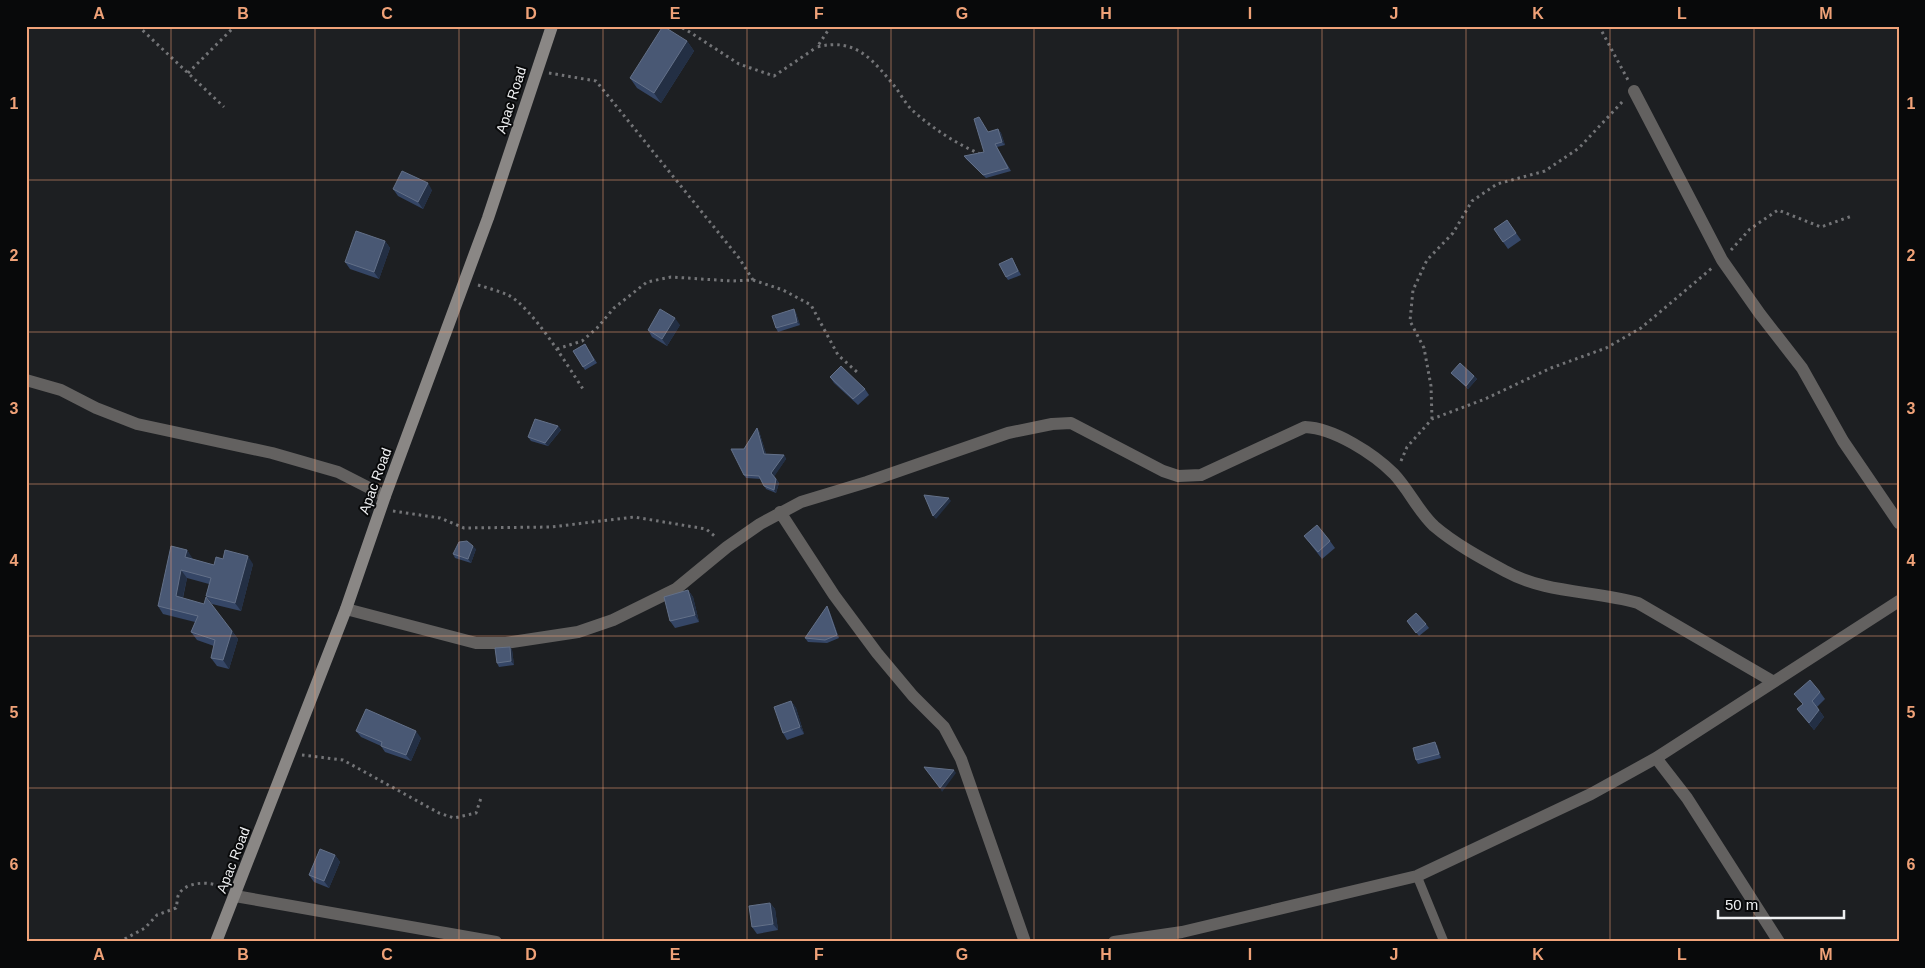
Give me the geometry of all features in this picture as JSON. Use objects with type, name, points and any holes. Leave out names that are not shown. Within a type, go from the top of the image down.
[{"type":"main road","name":"Apac Road","points":[[216,942],[289,754],[320,680],[384,496],[463,280],[488,218],[552,26]]},
{"type":"street","points":[[1634,91],[1722,260],[1760,314],[1802,368],[1843,441],[1899,523]]},
{"type":"street","points":[[26,380],[61,390],[96,408],[137,424],[272,452],[338,472],[384,496]]},
{"type":"street","points":[[346,609],[476,643],[506,643],[578,632],[647,604],[676,589],[727,547],[780,512],[801,502],[867,482],[1008,433],[1052,424],[1071,423],[1163,470],[1189,477],[1201,475],[1296,429],[1312,427],[1364,450],[1394,475],[1434,526],[1507,572],[1527,582],[1557,590],[1616,597],[1638,603],[1772,681]]},
{"type":"street","points":[[780,512],[871,646],[913,696],[936,717],[951,740],[960,759],[1025,942]]},
{"type":"street","points":[[1114,942],[1182,932],[1417,876],[1591,794],[1656,758],[1772,681],[1837,643],[1899,601]]},
{"type":"street","points":[[1656,758],[1687,798],[1779,942]]},
{"type":"street","points":[[235,896],[496,942]]},
{"type":"lane","points":[[1417,876],[1444,942]]},
{"type":"path","points":[[138,26],[224,107]]},
{"type":"path","points":[[188,73],[235,26]]},
{"type":"path","points":[[676,26],[685,29],[739,64],[774,76],[817,47],[834,43],[851,46],[874,63],[910,109],[961,146],[987,156]]},
{"type":"path","points":[[817,47],[831,26]]},
{"type":"path","points":[[1432,419],[1431,386],[1424,348],[1410,321],[1413,290],[1428,260],[1453,233],[1472,201],[1497,184],[1545,171],[1579,148],[1616,107],[1634,91],[1599,26]]},
{"type":"path","points":[[536,71],[596,81],[723,237],[753,280]]},
{"type":"path","points":[[1394,475],[1407,447],[1432,419],[1485,398],[1551,368],[1606,348],[1641,328],[1722,260],[1750,229],[1778,210],[1821,227],[1852,216]]},
{"type":"path","points":[[557,349],[582,341],[597,328],[614,308],[647,282],[671,277],[713,278],[732,281],[753,280],[782,290],[811,305],[838,355],[857,372]]},
{"type":"path","points":[[463,280],[509,296],[533,318],[557,349],[583,389]]},
{"type":"path","points":[[380,509],[440,518],[464,528],[551,527],[634,517],[706,529],[727,547]]},
{"type":"path","points":[[289,754],[343,760],[439,813],[454,818],[476,813],[481,798]]},
{"type":"path","points":[[119,942],[145,928],[157,915],[176,908],[178,894],[189,885],[205,883],[219,885],[235,896]]},
{"type":"building","points":[[663,26],[687,41],[654,93],[630,78]]},
{"type":"building","points":[[979,117],[988,132],[998,129],[1002,142],[995,144],[1008,168],[983,175],[964,156],[984,152],[974,119]]},
{"type":"building","points":[[402,171],[428,183],[418,202],[393,189]]},
{"type":"building","points":[[1507,220],[1516,233],[1503,242],[1494,229]]},
{"type":"building","points":[[356,231],[385,241],[374,272],[345,262]]},
{"type":"building","points":[[1012,258],[1018,271],[1006,277],[999,264]]},
{"type":"building","points":[[660,309],[675,318],[662,339],[648,330]]},
{"type":"building","points":[[794,309],[797,322],[776,328],[772,316]]},
{"type":"building","points":[[585,344],[594,360],[583,367],[573,351]]},
{"type":"building","points":[[1460,363],[1474,376],[1466,386],[1451,373]]},
{"type":"building","points":[[841,366],[865,389],[853,399],[830,377]]},
{"type":"building","points":[[535,419],[558,426],[545,443],[528,437]]},
{"type":"building","points":[[757,428],[764,454],[784,455],[771,473],[776,479],[774,490],[764,486],[759,476],[744,475],[731,449],[744,449]]},
{"type":"building","points":[[924,495],[949,498],[933,516]]},
{"type":"building","points":[[1317,525],[1330,541],[1318,552],[1304,536]]},
{"type":"building","points":[[467,541],[473,546],[468,559],[453,554],[459,542]]},
{"type":"building","points":[[171,546],[187,550],[185,557],[214,565],[216,557],[223,559],[225,550],[248,556],[235,603],[206,596],[211,578],[181,570],[176,596],[204,604],[206,597],[232,631],[223,660],[211,658],[215,640],[191,632],[198,616],[158,606]]},
{"type":"building","points":[[688,590],[695,615],[670,621],[664,597]]},
{"type":"building","points":[[827,606],[837,635],[825,640],[805,638]]},
{"type":"building","points":[[1416,613],[1426,624],[1416,633],[1407,621]]},
{"type":"building","points":[[510,647],[511,661],[497,663],[495,648]]},
{"type":"building","points":[[1810,680],[1820,692],[1812,701],[1819,710],[1809,723],[1797,709],[1803,704],[1794,694]]},
{"type":"building","points":[[791,701],[800,727],[783,733],[774,707]]},
{"type":"building","points":[[366,709],[416,731],[406,755],[381,746],[382,742],[356,731]]},
{"type":"building","points":[[1435,742],[1439,754],[1416,760],[1413,748]]},
{"type":"building","points":[[924,767],[954,770],[940,788]]},
{"type":"building","points":[[320,849],[335,855],[324,881],[309,875]]},
{"type":"building","points":[[770,903],[773,924],[752,927],[749,906]]}]
